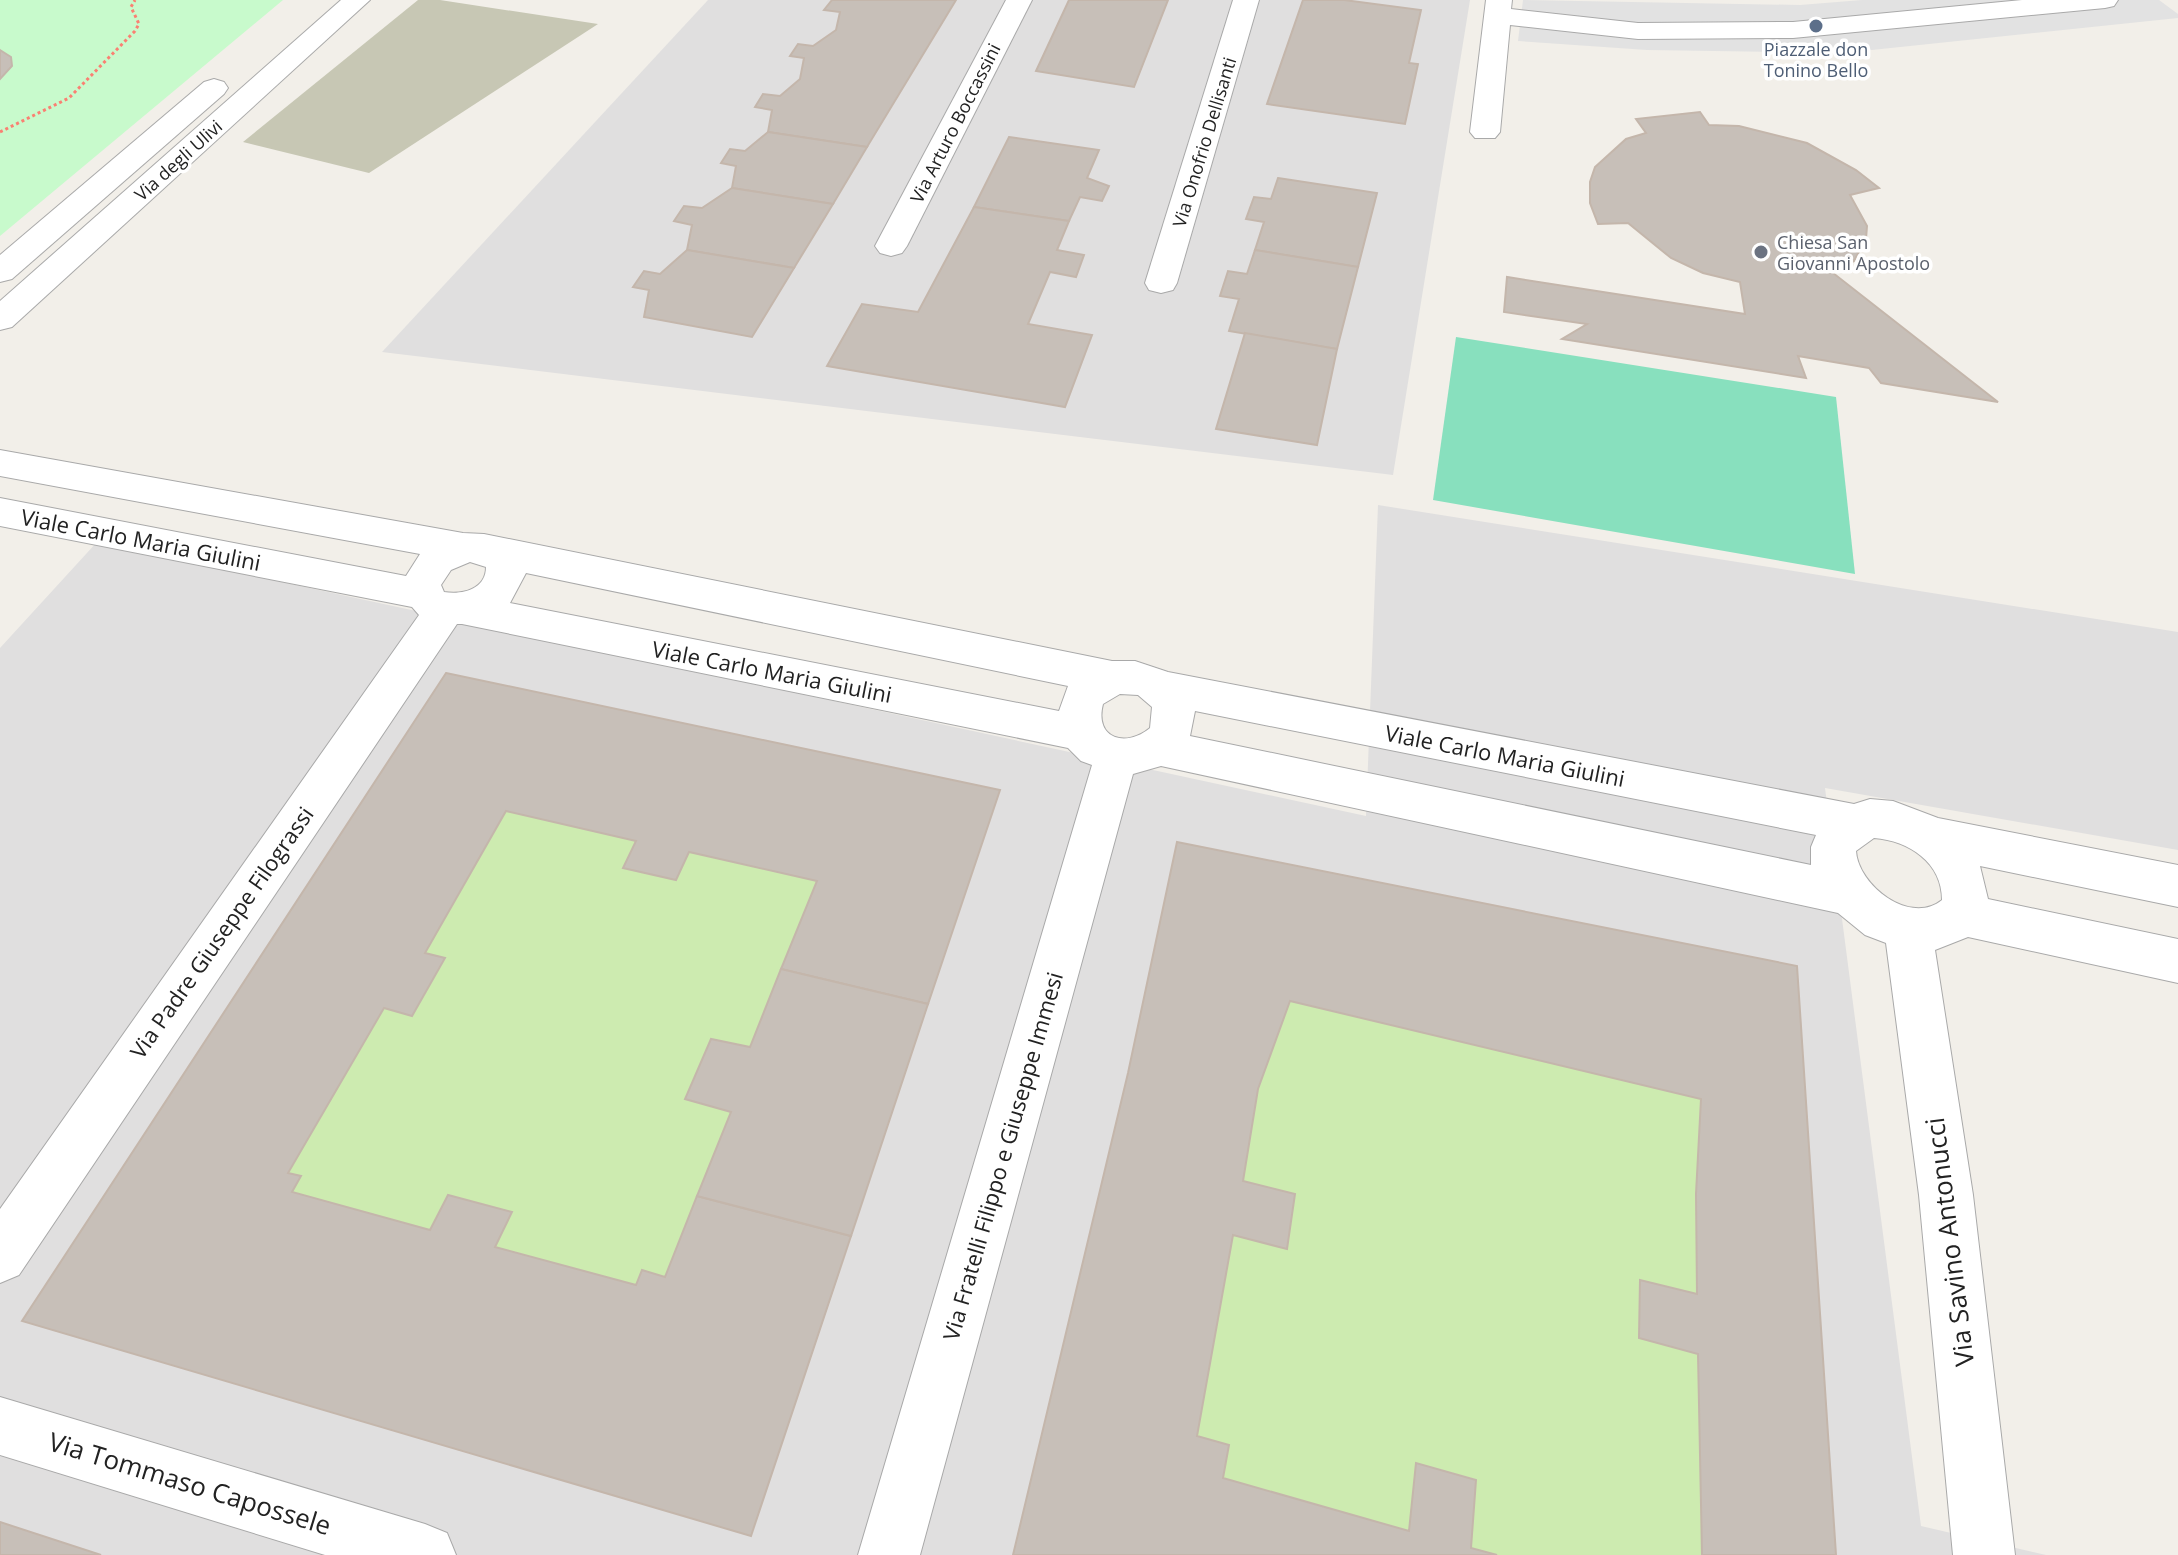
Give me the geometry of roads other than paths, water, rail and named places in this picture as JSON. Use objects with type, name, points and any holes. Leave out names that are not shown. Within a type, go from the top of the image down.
[{"type":"street","points":[[269,40],[316,0]]},
{"type":"street","name":"Via degli Ulivi","points":[[0,319],[357,0]]},
{"type":"street","name":"Via Arturo Boccassini","points":[[891,246],[1019,0]]},
{"type":"street","name":"Via Onofrio Dellisanti","points":[[1161,283],[1246,0]]},
{"type":"street","points":[[1485,132],[1498,8],[1638,31],[1793,30],[2105,0]]},
{"type":"street","name":"Via degli Ulivi","points":[[0,272],[234,71]]},
{"type":"street","points":[[0,281],[36,287]]},
{"type":"street","points":[[0,463],[481,551],[1112,678],[1129,677],[1159,687],[1170,698],[1175,711],[1174,725],[1119,746],[1077,720],[1085,694],[1112,678]]},
{"type":"street","name":"Viale Carlo Maria Giulini","points":[[0,512],[1119,746],[1848,894]]},
{"type":"street","points":[[444,604],[490,597],[505,580],[505,561],[481,551]]},
{"type":"street","name":"Via Padre Giuseppe Filograssi","points":[[0,1256],[444,604],[421,584],[429,568],[449,553],[481,551]]},
{"type":"street","name":"Viale Carlo Maria Giulini","points":[[1159,687],[1852,823]]},
{"type":"street","name":"Via Fratelli Filippo e Giuseppe Immesi","points":[[889,1555],[1119,746]]},
{"type":"street","points":[[1931,836],[1960,868],[1966,898],[1960,914],[1938,927],[1908,929],[1865,910],[1848,894],[1837,876],[1833,847],[1840,833],[1852,823],[1870,818],[1891,819],[1931,836],[2178,886]]},
{"type":"street","points":[[1960,914],[2178,961]]},
{"type":"street","name":"Via Savino Antonucci","points":[[1908,929],[1946,1195],[1984,1555]]},
{"type":"street","name":"Via Tommaso Capossele","points":[[0,1426],[425,1555]]},
{"type":"place","name":"Piazzale don Tonino Bello","points":[[1816,26]]},
{"type":"place","name":"Chiesa San Giovanni Apostolo","points":[[1761,252]]}]
